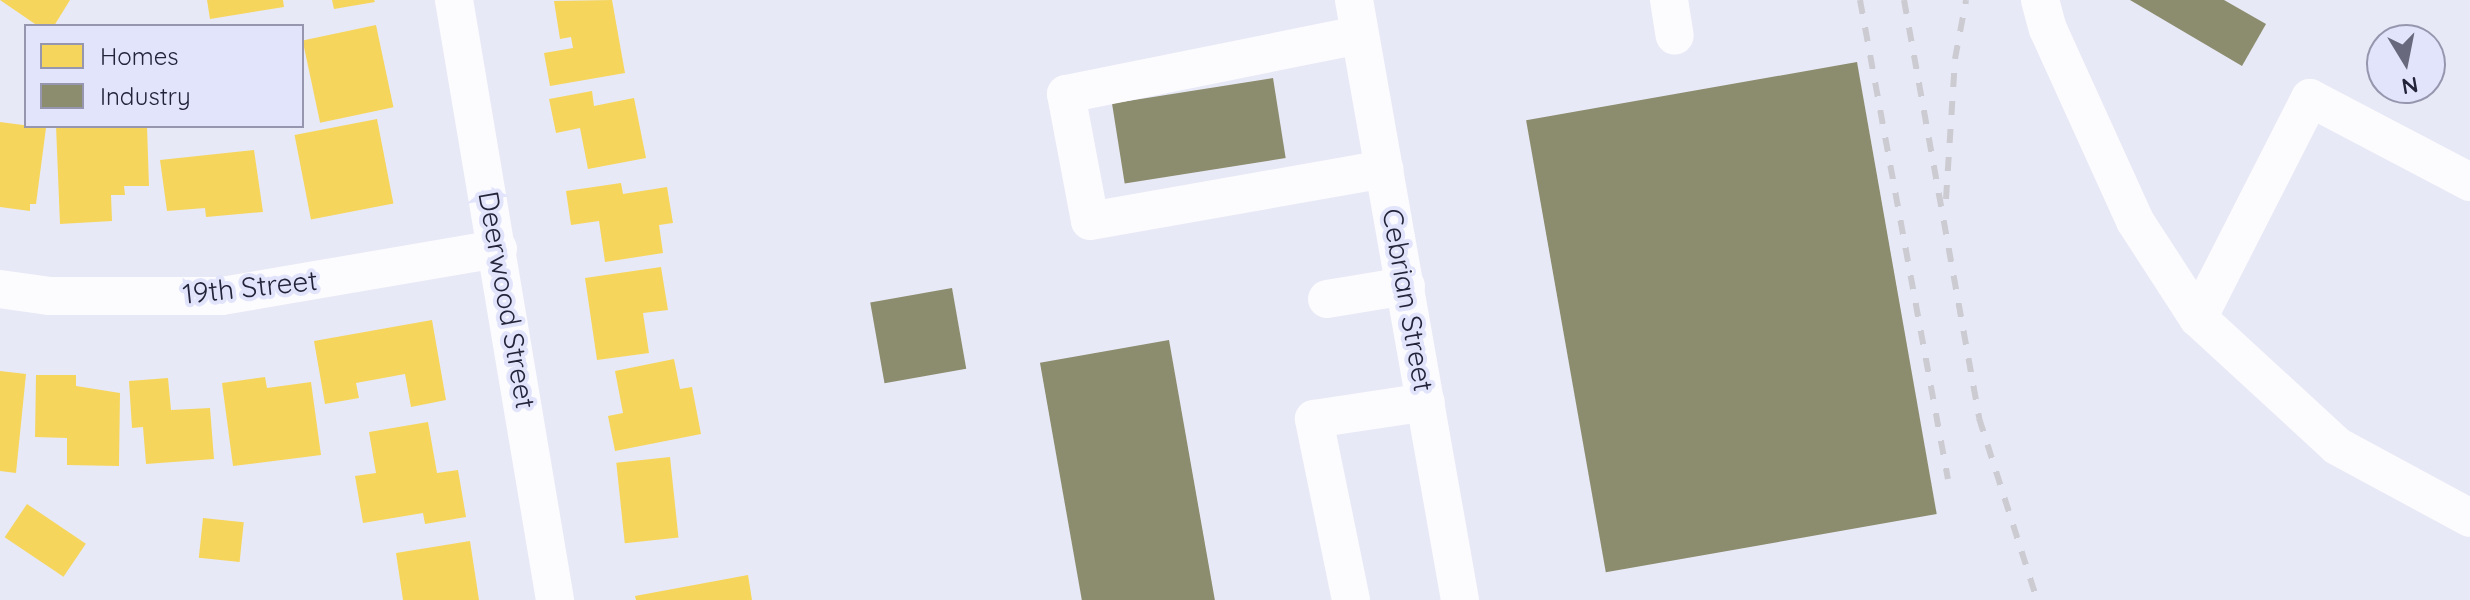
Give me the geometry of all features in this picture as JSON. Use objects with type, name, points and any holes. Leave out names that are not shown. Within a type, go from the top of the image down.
[{"type":"street","name":"Deerwood Street","points":[[454,0],[555,600]]},
{"type":"street","points":[[2040,0],[2048,29],[2135,221],[2198,318],[2266,386],[2337,446],[2470,518]]},
{"type":"street","points":[[1356,18],[1066,94],[1090,221],[1384,169]]},
{"type":"street","name":"Cebrian Street","points":[[1356,18],[1460,600]]},
{"type":"street","points":[[2198,318],[2310,98],[2470,182]]},
{"type":"street","name":"19th Street","points":[[0,289],[49,296],[222,296],[498,249]]},
{"type":"street","points":[[1327,299],[1406,286]]},
{"type":"street","points":[[1351,600],[1314,419],[1426,402]]},
{"type":"building: Homes","points":[[0,0],[70,0],[55,24],[35,24]]},
{"type":"building: Homes","points":[[207,0],[283,0],[284,7],[210,19]]},
{"type":"building: Homes","points":[[332,0],[374,0],[375,2],[334,9]]},
{"type":"building: Homes","points":[[612,0],[625,73],[550,86],[544,53],[573,48],[571,37],[560,39],[554,1]]},
{"type":"building: Homes","points":[[376,25],[393,107],[320,123],[304,40]]},
{"type":"building: Homes","points":[[592,91],[594,106],[634,98],[646,158],[588,169],[580,128],[556,133],[549,99]]},
{"type":"building: Homes","points":[[377,119],[393,203],[311,219],[295,135]]},
{"type":"building: Homes","points":[[0,122],[24,125],[24,128],[46,128],[36,204],[30,204],[30,211],[0,207]]},
{"type":"building: Homes","points":[[56,128],[147,128],[149,186],[124,186],[125,195],[111,195],[112,221],[60,224]]},
{"type":"building: Homes","points":[[254,150],[263,212],[206,217],[205,208],[167,211],[160,160]]},
{"type":"building: Homes","points":[[621,183],[623,194],[667,187],[673,223],[659,225],[663,253],[605,262],[599,221],[571,225],[566,191]]},
{"type":"building: Homes","points":[[661,267],[668,310],[643,313],[649,353],[597,360],[585,278]]},
{"type":"building: Homes","points":[[432,320],[446,400],[411,407],[405,374],[356,383],[359,398],[325,404],[314,341]]},
{"type":"building: Homes","points":[[674,359],[680,389],[692,387],[701,434],[615,451],[608,416],[623,413],[615,371]]},
{"type":"building: Homes","points":[[0,371],[26,374],[16,473],[0,471]]},
{"type":"building: Homes","points":[[36,375],[76,375],[76,386],[120,393],[119,466],[67,465],[67,438],[35,437]]},
{"type":"building: Homes","points":[[265,377],[267,388],[311,382],[321,455],[233,466],[222,383]]},
{"type":"building: Homes","points":[[168,378],[171,410],[210,408],[214,459],[146,464],[143,427],[132,428],[129,381]]},
{"type":"building: Homes","points":[[428,422],[437,473],[458,470],[466,517],[425,524],[423,513],[363,523],[355,476],[376,473],[369,432]]},
{"type":"building: Homes","points":[[670,457],[678,538],[625,543],[616,463]]},
{"type":"building: Homes","points":[[27,504],[86,544],[63,577],[5,537]]},
{"type":"building: Homes","points":[[203,518],[244,522],[240,562],[199,558]]},
{"type":"building: Homes","points":[[470,541],[479,600],[403,600],[396,553]]},
{"type":"building: Homes","points":[[748,575],[752,600],[636,600],[635,596]]},
{"type":"building: Industry","points":[[2130,0],[2224,0],[2266,24],[2242,66]]},
{"type":"building: Industry","points":[[1857,62],[1937,514],[1606,572],[1526,120]]},
{"type":"building: Industry","points":[[1273,78],[1286,158],[1125,184],[1112,103]]},
{"type":"building: Industry","points":[[952,288],[966,369],[885,383],[870,302]]},
{"type":"building: Industry","points":[[1169,340],[1215,600],[1082,600],[1040,363]]},
{"type":"railway","points":[[1860,0],[1948,479]]},
{"type":"railway","points":[[1904,0],[1979,418],[2037,600]]},
{"type":"railway","points":[[1946,199],[1955,59],[1966,0]]}]
